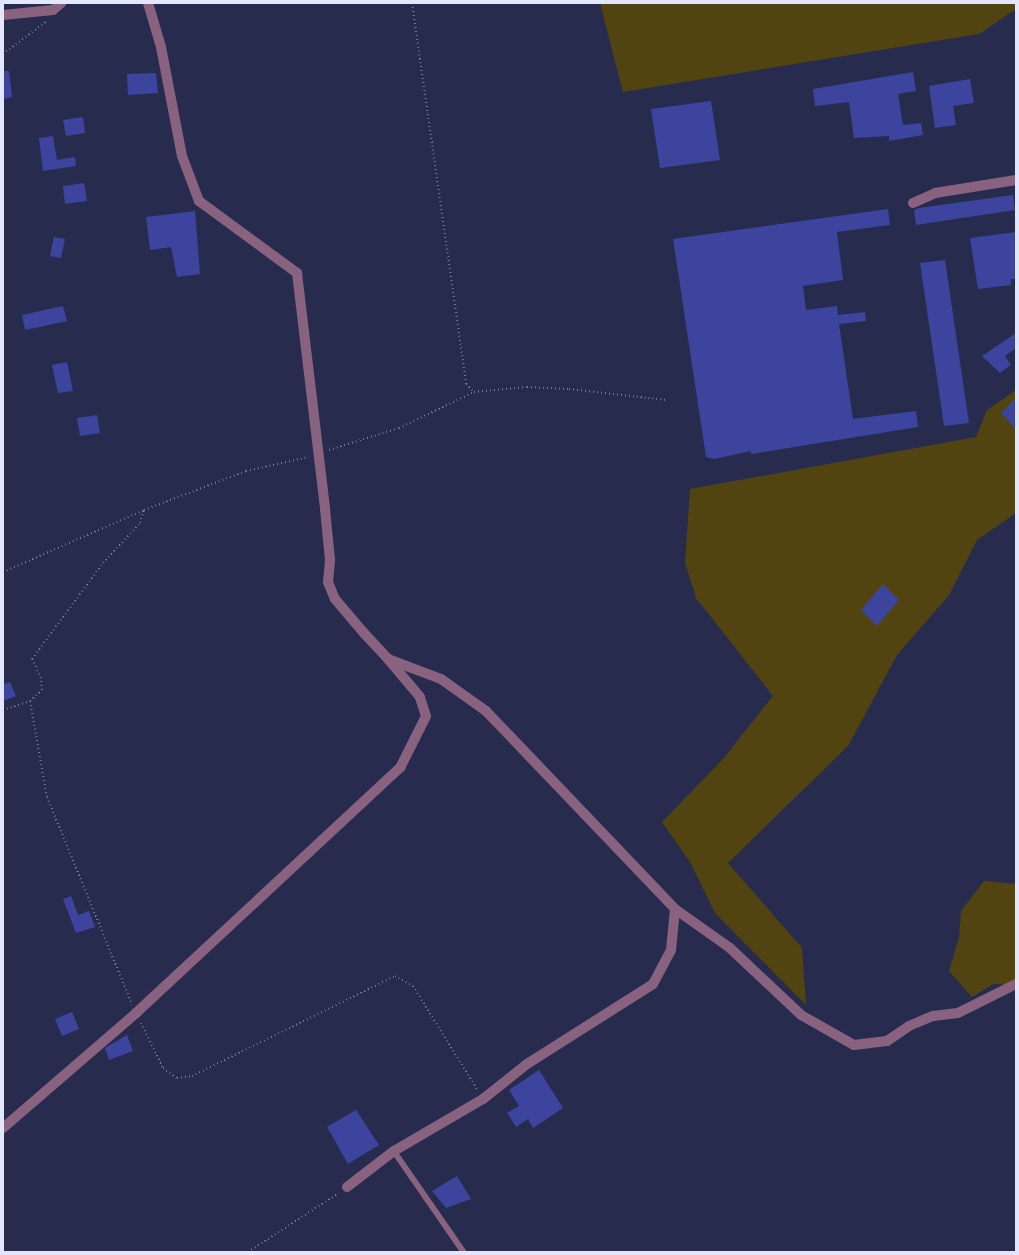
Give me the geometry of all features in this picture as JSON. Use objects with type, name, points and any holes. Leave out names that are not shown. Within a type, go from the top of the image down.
[{"type":"street","points":[[3,1128],[136,1013],[400,768],[426,716],[420,697],[335,599],[328,582],[330,560],[297,273],[199,201],[182,156],[161,47],[148,3]]},
{"type":"street","points":[[3,16],[57,6]]},
{"type":"street","points":[[913,203],[934,193],[1016,180]]},
{"type":"street","points":[[388,659],[441,679],[486,711],[675,909],[730,948],[801,1015],[854,1045],[887,1041],[909,1026],[933,1016],[958,1013],[1016,984]]},
{"type":"street","points":[[347,1187],[394,1151],[483,1100],[527,1064],[653,984],[671,950],[675,909]]},
{"type":"lane","points":[[394,1151],[464,1252]]},
{"type":"path","points":[[412,3],[466,384],[474,392]]},
{"type":"path","points":[[3,54],[35,34],[57,6]]},
{"type":"path","points":[[3,572],[144,510],[246,471],[319,454],[399,428],[474,392],[562,388],[666,400]]},
{"type":"path","points":[[3,710],[30,702],[42,690],[41,678],[32,659],[103,563],[140,523],[144,510]]},
{"type":"path","points":[[30,702],[47,797],[136,1013],[163,1068],[177,1078],[192,1076],[396,976],[413,986],[483,1100]]},
{"type":"path","points":[[248,1252],[347,1187]]},
{"type":"shaded area","points":[[600,3],[1016,3],[1016,9],[979,34],[623,92]]},
{"type":"shaded area","points":[[1016,390],[1016,513],[977,540],[949,595],[897,655],[848,746],[728,863],[802,948],[806,1005],[715,913],[690,862],[662,822],[723,759],[773,696],[696,598],[685,563],[690,489],[976,437],[987,410]]},
{"type":"shaded area","points":[[984,881],[1016,884],[1016,991],[1010,985],[993,984],[972,997],[949,971],[959,937],[961,911]]},
{"type":"building","points":[[3,71],[9,71],[12,97],[3,99]]},
{"type":"building","points":[[913,72],[916,91],[898,94],[903,125],[921,123],[923,135],[889,141],[889,136],[854,138],[849,102],[815,106],[813,89]]},
{"type":"building","points":[[156,73],[158,93],[128,95],[127,74]]},
{"type":"building","points":[[970,79],[974,103],[953,106],[956,125],[935,128],[929,86]]},
{"type":"building","points":[[711,101],[720,160],[660,168],[651,109]]},
{"type":"building","points":[[83,117],[85,133],[66,136],[63,120]]},
{"type":"building","points":[[53,136],[57,160],[75,157],[76,166],[43,171],[39,138]]},
{"type":"building","points":[[84,183],[87,201],[65,204],[63,186]]},
{"type":"building","points":[[1013,195],[1015,210],[916,225],[914,210],[919,208]]},
{"type":"building","points":[[888,209],[890,225],[837,232],[843,280],[803,286],[806,310],[837,306],[838,315],[865,312],[866,321],[839,324],[853,419],[916,411],[918,427],[751,454],[751,451],[714,459],[706,457],[673,239]]},
{"type":"building","points":[[195,211],[200,274],[177,277],[171,247],[150,250],[146,217]]},
{"type":"building","points":[[1016,232],[1016,279],[1011,279],[1011,285],[978,289],[970,238]]},
{"type":"building","points":[[54,237],[65,239],[61,258],[50,256]]},
{"type":"building","points":[[945,260],[969,423],[944,426],[920,263]]},
{"type":"building","points":[[63,306],[67,321],[25,330],[22,315]]},
{"type":"building","points":[[1016,333],[1016,348],[1005,356],[1011,365],[1000,373],[982,356]]},
{"type":"building","points":[[67,362],[73,391],[58,393],[52,365]]},
{"type":"building","points":[[1016,398],[1016,429],[1001,413]]},
{"type":"building","points":[[97,415],[100,433],[80,436],[77,418]]},
{"type":"building","points":[[883,584],[899,600],[877,626],[861,610]]},
{"type":"building","points":[[10,682],[16,696],[3,701],[3,684]]},
{"type":"building","points":[[71,896],[78,915],[89,911],[95,927],[76,933],[63,899]]},
{"type":"building","points":[[72,1012],[79,1029],[62,1036],[55,1019]]},
{"type":"building","points":[[127,1035],[133,1051],[109,1060],[105,1048]]},
{"type":"building","points":[[539,1070],[563,1108],[533,1128],[528,1119],[516,1127],[507,1113],[519,1106],[509,1090]]},
{"type":"building","points":[[356,1110],[379,1145],[348,1164],[327,1127]]},
{"type":"building","points":[[457,1176],[471,1199],[446,1208],[432,1191]]}]
